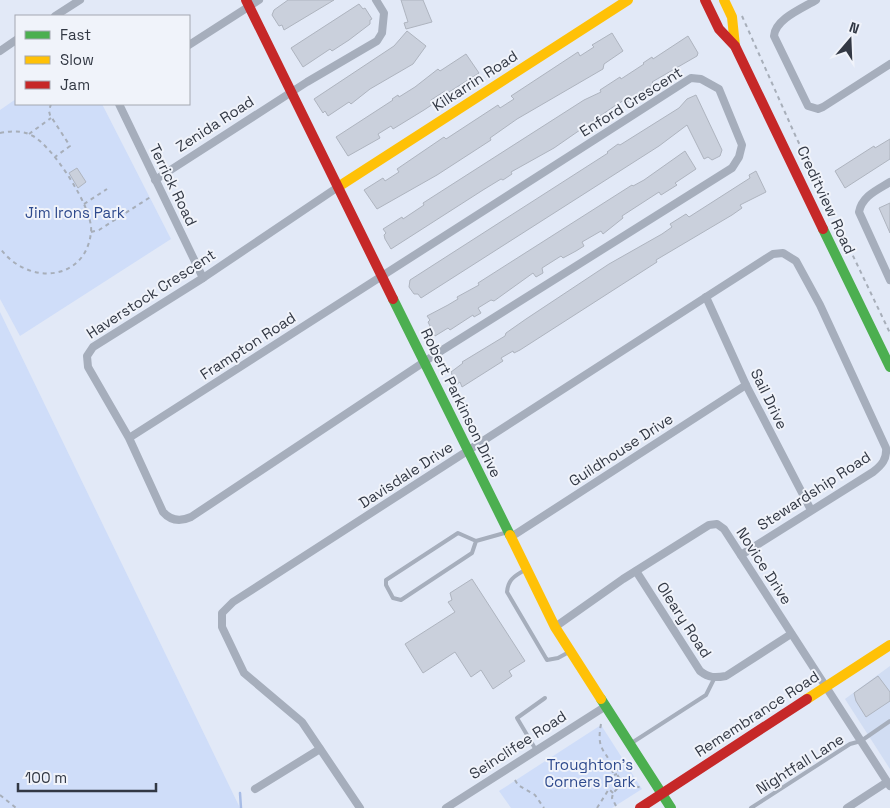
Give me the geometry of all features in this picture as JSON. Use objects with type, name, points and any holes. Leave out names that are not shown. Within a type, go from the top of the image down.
[{"type":"street","points":[[68,13],[80,0]]},
{"type":"street","points":[[190,44],[247,3],[259,0]]},
{"type":"street","name":"Zenida Road","points":[[155,180],[291,92],[377,41],[382,33],[384,13],[376,0]]},
{"type":"street","name":"Kilkarrin Road","points":[[338,186],[628,0]]},
{"type":"street","name":"Creditview Road","points":[[705,0],[719,29],[735,46],[890,367]]},
{"type":"street","name":"Creditview Road","points":[[724,0],[732,17],[735,46]]},
{"type":"street","points":[[816,0],[780,22],[774,31],[774,36],[808,106],[818,109],[823,107],[890,64]]},
{"type":"street","name":"Robert Parkinson Drive","points":[[247,3],[555,627],[671,808]]},
{"type":"street","points":[[0,51],[15,41]]},
{"type":"street","name":"Enford Crescent","points":[[382,276],[691,78],[702,79],[719,89],[742,145],[739,157],[732,168],[424,362]]},
{"type":"street","name":"Terrick Road","points":[[118,105],[203,278]]},
{"type":"street","points":[[890,182],[868,196],[860,206],[859,212],[890,280]]},
{"type":"street","name":"Haverstock Crescent","points":[[338,186],[203,278],[93,347],[86,356],[88,367],[129,438],[163,512],[173,519],[185,519],[424,362]]},
{"type":"street","name":"Davisdale Drive","points":[[360,808],[302,722],[244,673],[222,627],[222,613],[233,602],[469,452],[773,254],[783,253],[796,261],[820,305]]},
{"type":"street","name":"Frampton Road","points":[[129,438],[382,276]]},
{"type":"street","name":"Sail Drive","points":[[706,297],[746,386],[811,510]]},
{"type":"street","name":"Stewardship Road","points":[[741,555],[873,472],[885,460],[886,448],[820,305]]},
{"type":"street","name":"Guildhouse Drive","points":[[510,535],[746,386]]},
{"type":"street","name":"Novice Drive","points":[[555,627],[636,571],[708,525],[717,524],[724,529],[889,784]]},
{"type":"street","name":"Oleary Road","points":[[636,571],[700,671],[714,678],[726,676],[791,634]]},
{"type":"street","name":"Remembrance Road","points":[[640,808],[890,645]]},
{"type":"street","name":"Seinclifee Road","points":[[446,808],[606,706]]},
{"type":"street","points":[[255,789],[320,749]]},
{"type":"street","points":[[847,808],[889,784]]},
{"type":"lane","points":[[476,541],[472,553],[401,600],[393,598],[386,585],[386,580],[458,533],[476,541],[510,535]]},
{"type":"lane","points":[[527,569],[513,577],[508,584],[507,592],[547,660],[558,658],[570,651]]},
{"type":"lane","points":[[630,744],[706,695],[714,678]]},
{"type":"lane","points":[[536,750],[516,718],[545,698]]},
{"type":"lane","name":"Nightfall Lane","points":[[751,808],[850,744],[861,741],[890,721]]},
{"type":"path","points":[[742,15],[796,137],[890,333]]},
{"type":"path","points":[[51,105],[49,111],[52,118],[70,146],[54,158]]},
{"type":"path","points":[[29,134],[52,118]]},
{"type":"path","points":[[0,133],[14,130],[29,134],[42,142],[84,204],[91,224],[87,246],[75,262],[58,272],[45,275],[25,270],[14,264],[0,248]]},
{"type":"path","points":[[84,204],[107,189]]},
{"type":"path","points":[[91,232],[99,230],[152,196]]},
{"type":"path","points":[[601,724],[598,742],[610,760],[613,774]]},
{"type":"path","points":[[622,784],[617,774],[620,766],[626,762]]},
{"type":"path","points":[[616,806],[607,780],[613,774],[617,774]]},
{"type":"path","points":[[515,780],[518,785],[535,795],[544,808]]},
{"type":"path","points":[[622,784],[642,788]]},
{"type":"path","points":[[612,793],[622,784]]},
{"type":"path","points":[[597,808],[602,803],[609,789]]},
{"type":"path","points":[[0,796],[16,808]]},
{"type":"shaded area","points":[[890,666],[890,769],[845,699]]},
{"type":"green space","name":"Jim Irons Park","points":[[15,100],[15,105],[103,105],[171,239],[20,336],[0,299],[0,110]]},
{"type":"green space","points":[[0,312],[240,808],[0,808]]},
{"type":"green space","name":"Troughton's Corners Park","points":[[601,725],[642,789],[612,808],[511,808],[499,791]]},
{"type":"building","points":[[288,0],[334,0],[284,30],[282,25],[279,26],[272,15],[274,10]]},
{"type":"building","points":[[401,0],[423,0],[432,22],[406,29],[404,23],[408,22]]},
{"type":"building","points":[[359,4],[363,9],[365,8],[372,19],[370,24],[332,51],[330,49],[303,67],[291,48]]},
{"type":"building","points":[[407,31],[426,46],[413,64],[370,89],[351,104],[349,102],[328,116],[325,111],[323,113],[314,99],[394,46]]},
{"type":"building","points":[[612,33],[623,51],[604,64],[603,69],[517,119],[490,138],[491,140],[437,175],[377,209],[364,190],[383,178],[385,181],[399,172],[397,169],[444,137],[446,139],[498,105],[500,108],[514,99],[511,96],[578,52],[580,56],[594,47],[592,45]]},
{"type":"building","points":[[688,36],[698,53],[697,56],[652,82],[654,84],[627,102],[626,99],[616,105],[554,148],[511,172],[512,174],[503,180],[501,179],[483,190],[391,249],[385,239],[384,235],[386,233],[383,229],[402,217],[403,219],[424,205],[423,203],[584,100],[601,92],[600,90],[620,77],[621,79],[652,57],[653,59]]},
{"type":"building","points":[[466,54],[479,73],[446,94],[445,91],[431,100],[433,104],[393,129],[391,126],[378,134],[380,138],[348,156],[336,137],[398,95],[399,97],[415,87],[438,69],[440,71]]},
{"type":"building","points":[[696,95],[722,150],[720,156],[712,160],[708,157],[704,159],[687,125],[659,146],[421,298],[418,294],[414,294],[409,287],[410,280],[608,153],[618,144],[620,145],[679,108],[687,99]]},
{"type":"building","points":[[890,139],[890,159],[845,188],[835,171],[874,146],[875,148]]},
{"type":"building","points":[[685,151],[696,169],[675,183],[677,185],[661,195],[659,192],[622,216],[623,218],[603,234],[601,231],[582,242],[584,246],[563,258],[561,256],[542,268],[543,273],[536,277],[533,273],[494,301],[491,300],[478,308],[481,313],[474,317],[473,315],[450,330],[448,328],[435,336],[429,327],[428,322],[430,320],[427,316],[458,299],[457,297],[479,285],[478,283],[632,185],[644,180]]},
{"type":"building","points":[[77,168],[86,182],[78,188],[69,173]]},
{"type":"building","points":[[756,171],[766,192],[740,205],[742,208],[732,215],[656,260],[657,262],[520,350],[514,353],[513,351],[501,358],[503,361],[462,387],[460,382],[456,385],[451,372],[462,362],[505,336],[506,333],[526,319],[609,264],[662,234],[672,227],[670,224],[686,214],[689,217],[750,178],[749,175]]},
{"type":"building","points":[[890,203],[890,233],[879,208]]},
{"type":"building","points":[[472,579],[525,661],[509,671],[512,676],[493,689],[481,670],[471,677],[455,652],[423,673],[405,644],[455,612],[448,602],[452,600],[450,593]]},
{"type":"building","points":[[878,676],[890,692],[890,701],[866,717],[856,701],[854,693]]},
{"type":"waterway","points":[[240,793],[241,808]]},
{"type":"traffic: fast","points":[[823,229],[890,367]]},
{"type":"traffic: fast","points":[[393,299],[510,535]]},
{"type":"traffic: fast","points":[[601,699],[671,808]]},
{"type":"traffic: slow","points":[[338,187],[628,0]]},
{"type":"traffic: slow","points":[[724,0],[732,17],[735,46]]},
{"type":"traffic: slow","points":[[510,535],[555,627],[601,699]]},
{"type":"traffic: slow","points":[[807,699],[890,645]]},
{"type":"traffic: jam","points":[[246,0],[393,299]]},
{"type":"traffic: jam","points":[[705,0],[719,29],[735,46],[823,229]]},
{"type":"traffic: jam","points":[[640,808],[807,699]]}]
